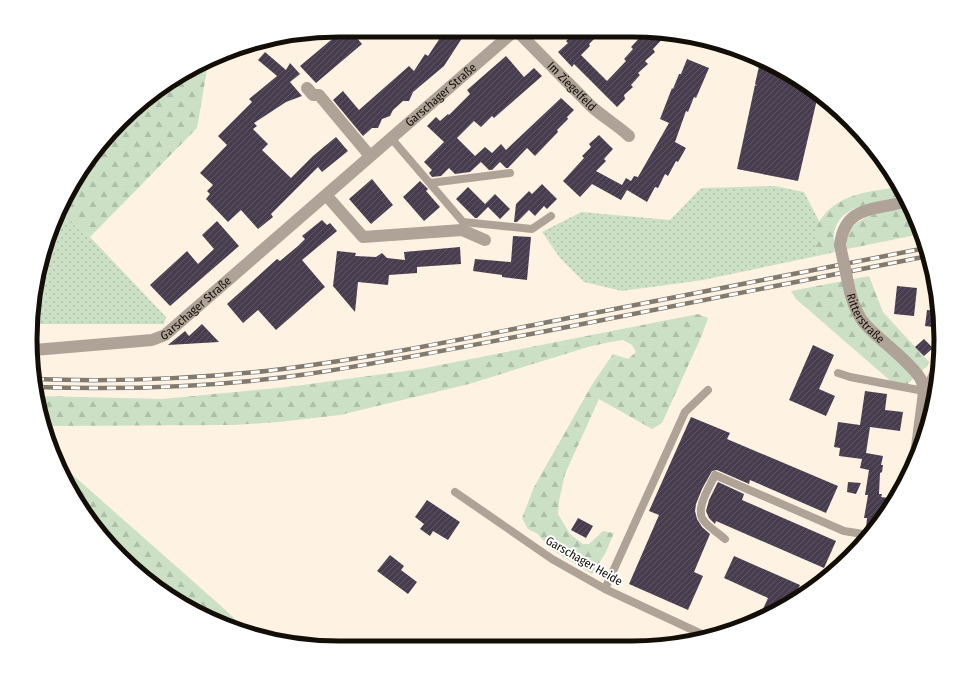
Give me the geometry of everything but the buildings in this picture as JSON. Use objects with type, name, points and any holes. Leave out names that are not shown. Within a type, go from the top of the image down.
[{"type":"street","name":"Garschager Straße","points":[[38,350],[152,340],[165,335],[507,37]]},
{"type":"street","name":"Im Ziegelfeld","points":[[523,37],[591,106],[629,136]]},
{"type":"street","points":[[307,88],[313,95],[319,95],[370,156]]},
{"type":"street","points":[[326,195],[363,237],[462,230],[485,240]]},
{"type":"street","name":"Ritterstraße","points":[[902,202],[858,214],[848,221],[841,236],[840,245],[854,306],[865,325],[913,369],[922,382],[924,391]]},
{"type":"street","points":[[918,434],[924,391]]},
{"type":"lane","points":[[391,138],[463,222],[532,229],[551,216]]},
{"type":"lane","points":[[430,183],[510,173]]},
{"type":"lane","points":[[838,373],[850,377],[924,391],[931,378]]},
{"type":"lane","points":[[605,589],[685,412],[708,390]]},
{"type":"lane","points":[[726,539],[703,521],[700,513],[702,504],[715,475],[844,531],[863,534]]},
{"type":"lane","name":"Garschager Heide","points":[[455,492],[552,559],[605,589],[701,633]]},
{"type":"green space","points":[[207,67],[197,128],[90,237],[63,217],[77,188],[99,155],[125,125],[155,99],[188,77]]},
{"type":"green space","points":[[775,186],[804,192],[819,221],[815,234],[817,256],[703,280],[622,291],[584,282],[560,258],[542,232],[581,212],[670,220],[701,188]]},
{"type":"green space","points":[[894,188],[899,197],[866,205],[854,209],[844,215],[837,223],[834,235],[835,252],[817,256],[815,231],[822,217],[840,202],[858,194]]},
{"type":"green space","points":[[904,207],[915,235],[847,249],[848,237],[852,228],[859,222],[878,213]]},
{"type":"green space","points":[[63,217],[90,237],[166,317],[164,324],[38,324],[40,300],[47,261]]},
{"type":"green space","points":[[869,276],[883,312],[929,362],[927,366],[901,390],[796,299],[791,291]]},
{"type":"green space","points":[[698,314],[708,318],[702,335],[662,423],[652,429],[599,399],[565,474],[559,501],[558,514],[570,534],[583,544],[589,544],[603,531],[614,533],[605,554],[592,574],[549,548],[538,534],[528,529],[522,518],[534,487],[593,383],[613,354],[628,359],[636,352],[632,345],[623,340],[588,347],[469,384],[340,415],[279,422],[233,425],[50,426],[43,396],[162,399],[288,387],[420,369]]},
{"type":"green space","points":[[66,469],[241,625],[205,610],[188,601],[155,579],[125,553],[99,523],[77,490]]},
{"type":"railway","points":[[40,379],[122,380],[180,378],[237,374],[305,366],[459,340],[920,249]]},
{"type":"railway","points":[[41,387],[138,388],[206,385],[308,374],[372,364],[562,328],[923,257]]}]
